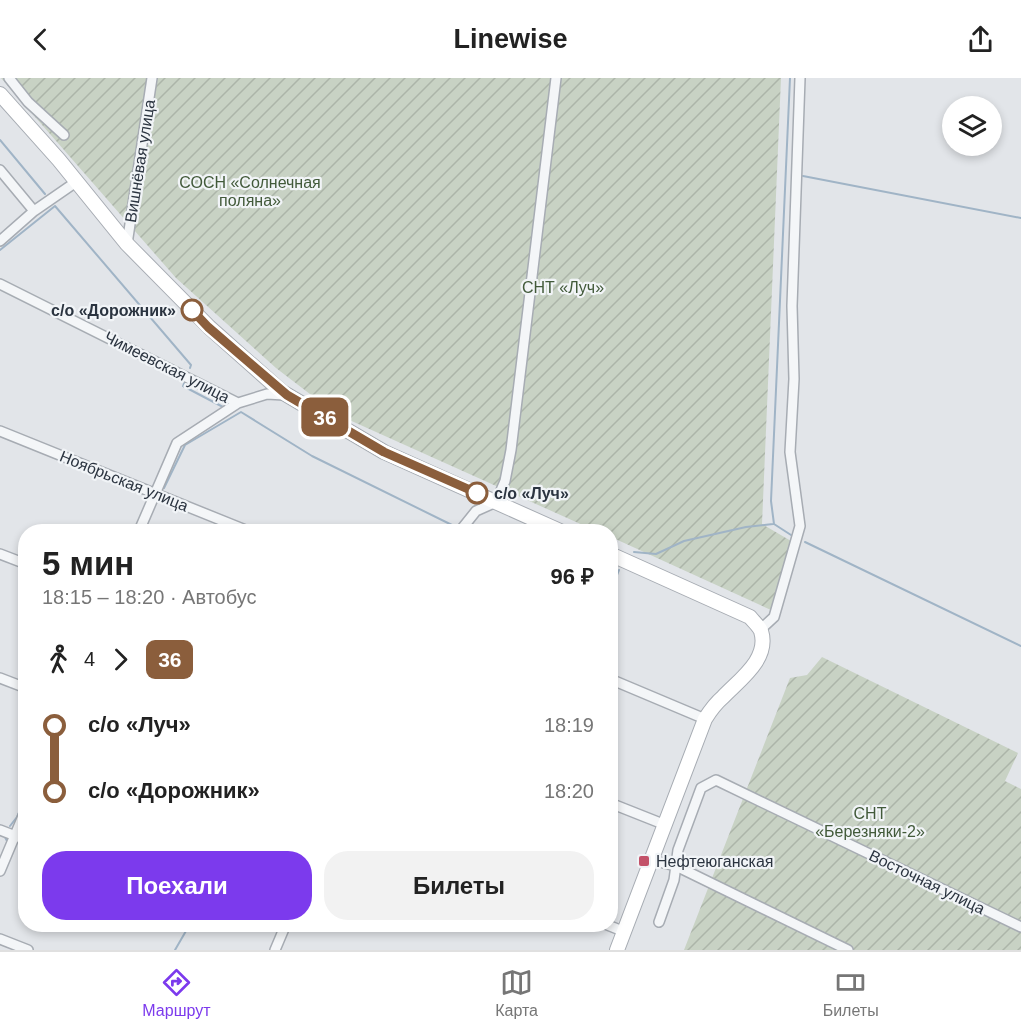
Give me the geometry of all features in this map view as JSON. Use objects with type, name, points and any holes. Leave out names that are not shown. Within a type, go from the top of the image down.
[{"type":"street","points":[[9,78],[28,102],[64,135]]},
{"type":"street","name":"Вишнёвая улица","points":[[127,244],[152,78]]},
{"type":"street","points":[[466,524],[476,511],[496,502],[505,481],[511,450],[556,78]]},
{"type":"street","points":[[761,629],[774,617],[800,526],[790,452],[794,379],[792,306],[800,78]]},
{"type":"street","points":[[0,94],[59,160],[127,244],[208,327],[287,395],[384,452],[545,524]]},
{"type":"street","points":[[0,170],[34,211]]},
{"type":"street","points":[[0,241],[34,211],[76,182]]},
{"type":"street","name":"Чимеевская улица","points":[[0,284],[238,403]]},
{"type":"street","points":[[142,524],[177,443],[238,403],[267,394],[287,395]]},
{"type":"street","name":"Ноябрьская улица","points":[[0,431],[230,524]]},
{"type":"street","points":[[0,555],[18,561]]},
{"type":"street","points":[[617,950],[663,824],[705,719],[721,698],[742,680],[757,659],[763,644],[761,629],[750,617],[618,558]]},
{"type":"street","points":[[0,678],[18,685]]},
{"type":"street","points":[[618,682],[705,719]]},
{"type":"street","name":"Восточная улица","points":[[659,922],[674,880],[678,850],[700,788],[716,780],[1021,927]]},
{"type":"street","points":[[618,806],[663,824]]},
{"type":"street","points":[[0,871],[18,829]]},
{"type":"street","points":[[0,830],[18,837]]},
{"type":"street","points":[[651,860],[676,866],[848,950]]},
{"type":"street","points":[[618,929],[625,932]]},
{"type":"street","points":[[275,950],[283,932]]},
{"type":"street","points":[[0,939],[28,950]]},
{"type":"green space","name":"СНТ «Луч»","points":[[1,78],[781,78],[762,524],[791,541],[771,610],[618,540],[618,524],[580,524],[336,414],[276,368],[176,278]]},
{"type":"green space","name":"СНТ «Березняки-2»","points":[[822,657],[1018,753],[1005,781],[1021,789],[1021,950],[684,950],[790,678],[807,675]]},
{"type":"waterway","points":[[790,78],[771,501],[774,524],[791,535]]},
{"type":"waterway","points":[[0,140],[45,194]]},
{"type":"waterway","points":[[803,176],[1021,218]]},
{"type":"waterway","points":[[0,250],[55,206],[191,365],[190,368]]},
{"type":"waterway","points":[[185,381],[183,386],[223,407]]},
{"type":"waterway","points":[[164,488],[185,445],[241,412],[312,456],[450,524]]},
{"type":"waterway","points":[[634,552],[656,554],[684,541],[746,527],[773,524]]},
{"type":"waterway","points":[[805,542],[1021,646]]},
{"type":"waterway","points":[[10,826],[18,815]]},
{"type":"waterway","points":[[5,837],[8,843]]},
{"type":"waterway","points":[[175,950],[185,932]]},
{"type":"bus line","name":"36","points":[[192,310],[282,392],[384,452],[477,493]]},
{"type":"place","name":"с/о «Дорожник»","points":[[192,310]]},
{"type":"place","name":"с/о «Луч»","points":[[477,493]]},
{"type":"place","name":"Нефтеюганская","points":[[644,861]]},
{"type":"park label","name":"СОСН «Солнечная поляна»","points":[[250,191]]}]
